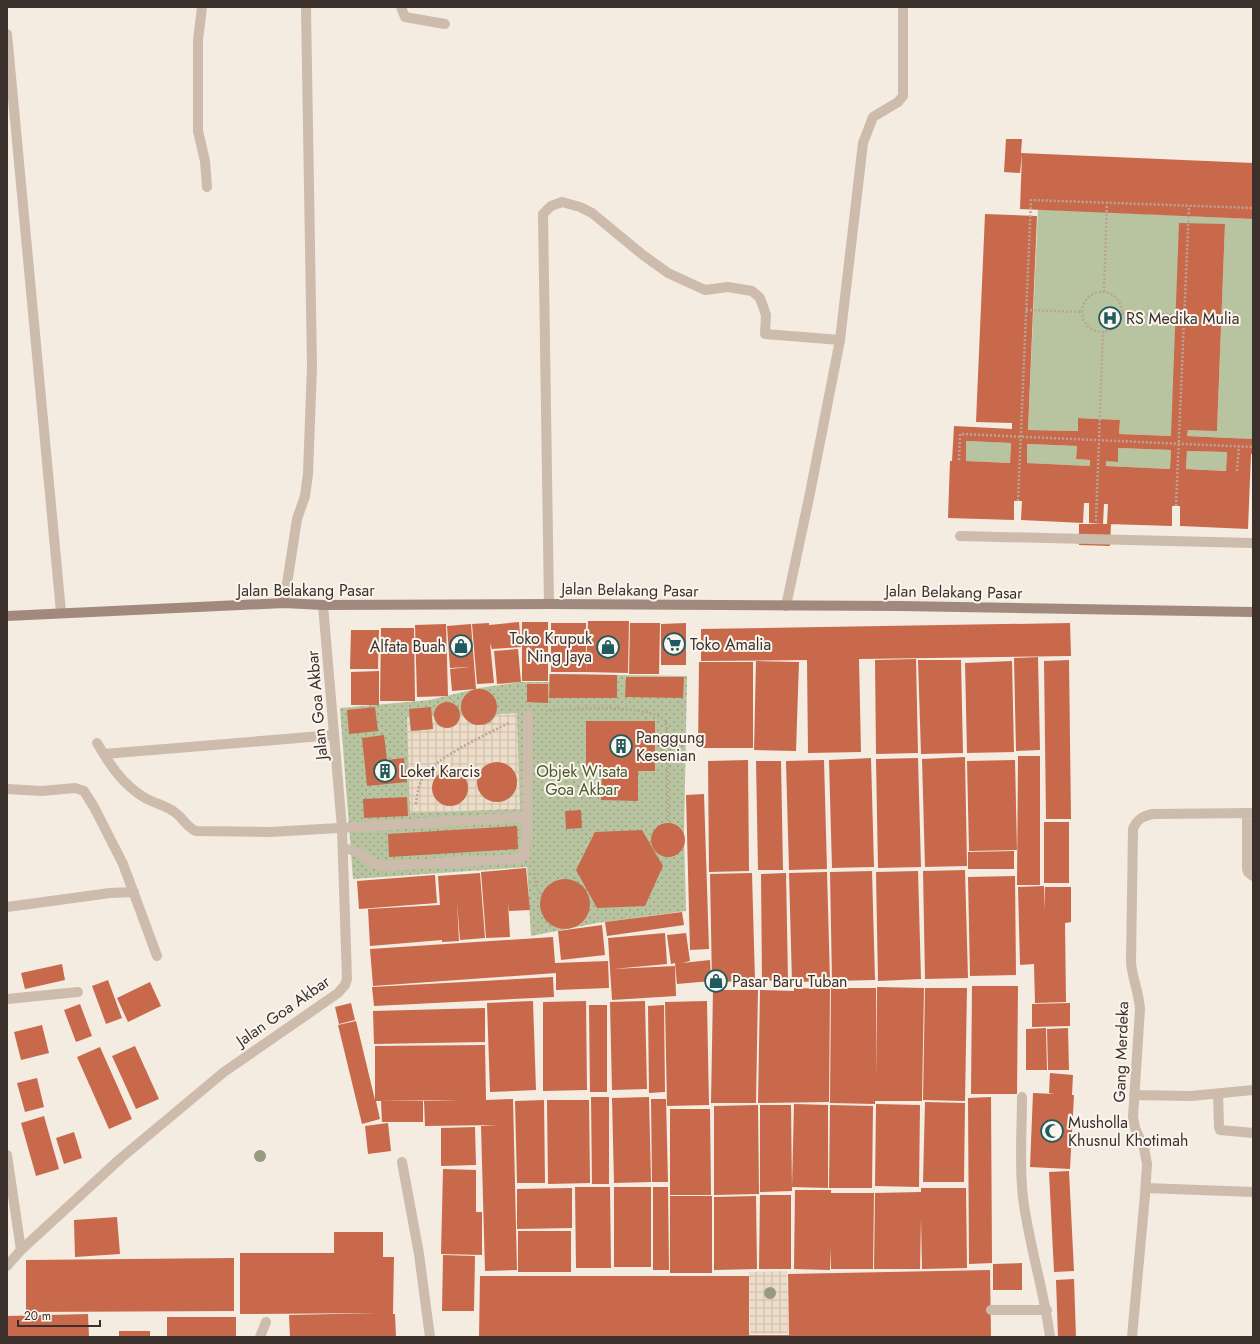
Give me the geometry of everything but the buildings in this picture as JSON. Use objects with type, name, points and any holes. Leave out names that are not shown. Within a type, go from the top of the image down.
[{"type":"street","points":[[202,7],[198,40],[198,131],[205,161],[207,187]]},
{"type":"street","points":[[284,603],[297,519],[305,496],[308,474],[312,389],[306,7]]},
{"type":"street","points":[[401,7],[405,17],[445,24]]},
{"type":"street","points":[[786,606],[840,340],[863,142],[873,117],[898,102],[903,96],[903,7]]},
{"type":"street","points":[[7,34],[61,612]]},
{"type":"street","points":[[549,604],[543,214],[551,206],[562,202],[580,207],[592,213],[643,255],[668,273],[705,290],[728,287],[752,291],[760,298],[766,315],[765,334],[840,340]]},
{"type":"street","points":[[960,536],[1253,543]]},
{"type":"street","name":"Jalan Belakang Pasar","points":[[7,616],[61,612],[284,603],[900,606],[1253,612]]},
{"type":"street","name":"Jalan Goa Akbar","points":[[7,1266],[21,1250],[121,1158],[224,1072],[342,989],[347,978],[343,849],[324,604]]},
{"type":"street","points":[[343,849],[351,848],[371,863],[380,866],[519,858],[525,856],[528,715]]},
{"type":"street","points":[[104,754],[334,735]]},
{"type":"street","points":[[97,743],[110,766],[134,791],[146,799],[177,813],[192,829],[196,831],[270,832],[527,817]]},
{"type":"street","points":[[7,789],[42,791],[75,788],[84,791],[116,847],[157,956]]},
{"type":"street","points":[[1250,813],[1247,869],[1253,876]]},
{"type":"street","name":"Gang Merdeka","points":[[1132,1337],[1147,1164],[1144,1148],[1135,1128],[1133,1117],[1140,1009],[1139,996],[1131,962],[1132,836],[1134,825],[1144,816],[1159,814],[1250,813]]},
{"type":"street","points":[[7,907],[110,893],[134,892]]},
{"type":"street","points":[[7,999],[78,992]]},
{"type":"street","points":[[1134,1095],[1177,1096],[1218,1094],[1253,1090]]},
{"type":"street","points":[[1218,1094],[1220,1130],[1253,1133]]},
{"type":"street","points":[[1022,1097],[1023,1197],[1029,1233],[1047,1310],[1050,1337]]},
{"type":"street","points":[[7,1155],[21,1250]]},
{"type":"street","points":[[402,1162],[419,1254],[430,1337]]},
{"type":"street","points":[[1146,1188],[1253,1192]]},
{"type":"street","points":[[991,1310],[1047,1310]]},
{"type":"street","points":[[260,1337],[266,1322]]},
{"type":"path","points":[[1018,501],[1031,200],[1253,208]]},
{"type":"path","points":[[1104,292],[1107,202]]},
{"type":"path","points":[[1176,506],[1189,206]]},
{"type":"path","points":[[1099,292],[1104,292],[1115,297],[1119,302],[1122,313],[1117,324],[1108,330],[1096,331],[1086,324],[1082,312],[1083,306],[1089,297],[1099,292]]},
{"type":"path","points":[[1026,310],[1082,312]]},
{"type":"path","points":[[1122,313],[1185,315]]},
{"type":"path","points":[[1095,539],[1102,331]]},
{"type":"path","points":[[959,460],[960,434],[1253,446]]},
{"type":"path","points":[[1237,471],[1239,446]]},
{"type":"path","points":[[414,824],[420,783],[426,772],[467,745],[528,715],[540,712],[604,708],[631,709],[650,713],[666,721],[668,823]]},
{"type":"green space","points":[[1038,209],[1253,219],[1253,439],[1187,436],[1188,430],[1217,430],[1225,225],[1171,436],[1119,434],[1120,420],[1079,418],[1078,431],[1028,430]]},
{"type":"green space","points":[[966,441],[1011,443],[1010,463],[966,461]]},
{"type":"green space","points":[[1027,444],[1077,446],[1076,459],[1090,460],[1090,466],[1027,463]]},
{"type":"green space","points":[[1118,448],[1171,450],[1170,469],[1106,466],[1106,461],[1118,461]]},
{"type":"green space","points":[[1187,451],[1227,452],[1226,471],[1186,469]]},
{"type":"green space","name":"Objek Wisata Goa Akbar","points":[[549,674],[687,676],[684,835],[686,911],[597,923],[531,936],[527,867],[353,879],[340,708],[430,700],[479,688],[521,682],[549,682]]},
{"type":"shaded area","points":[[517,713],[520,809],[410,813],[407,717],[409,717],[411,731],[433,729],[432,716],[434,716],[437,724],[441,727],[449,728],[457,724],[460,715],[463,715],[474,725],[486,725],[491,722],[497,714]],"holes":[[[492,763],[505,764],[511,768],[517,779],[515,792],[505,801],[498,802],[486,799],[481,795],[478,789],[478,776],[486,766]],[[451,770],[462,774],[468,784],[468,790],[466,796],[458,804],[446,805],[436,799],[432,788],[433,783],[440,773]]]},
{"type":"shaded area","points":[[787,1271],[788,1334],[750,1334],[749,1272]]},
{"type":"place","name":"RS Medika Mulia","points":[[1110,318]]},
{"type":"place","name":"Toko Amalia","points":[[674,644]]},
{"type":"place","name":"Alfata Buah","points":[[461,646]]},
{"type":"place","name":"Toko Krupuk Ning Jaya","points":[[608,647]]},
{"type":"place","name":"Panggung Kesenian","points":[[621,746]]},
{"type":"place","name":"Loket Karcis","points":[[385,771]]},
{"type":"place","name":"Pasar Baru Tuban","points":[[716,981]]},
{"type":"place","name":"Musholla Khusnul Khotimah","points":[[1052,1131]]}]
